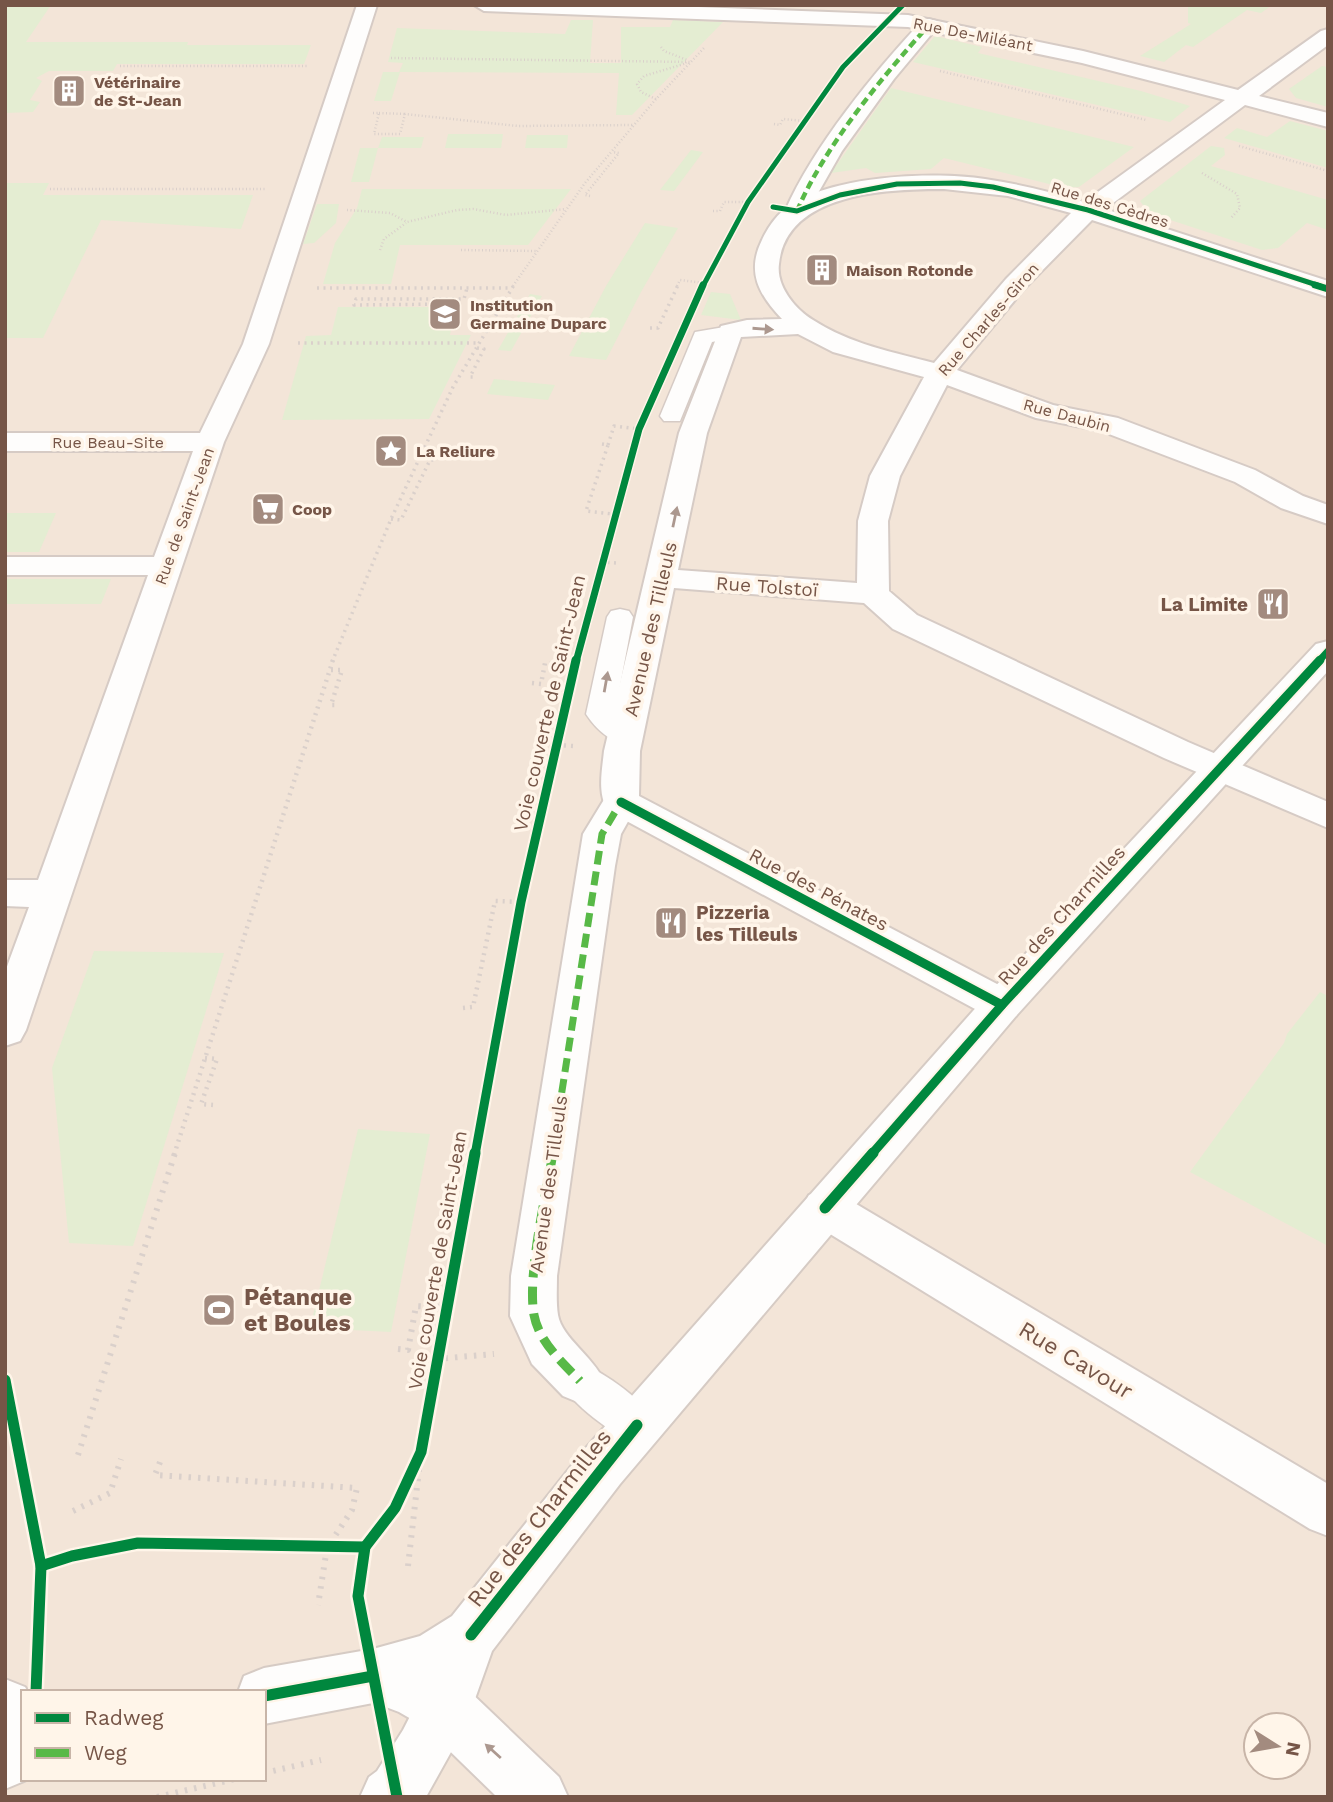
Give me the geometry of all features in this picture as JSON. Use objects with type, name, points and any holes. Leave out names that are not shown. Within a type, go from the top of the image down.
[{"type":"street","name":"Rue de Saint-Jean","points":[[5,1030],[210,442],[256,344],[367,5]]},
{"type":"street","name":"Rue De-Miléant","points":[[484,5],[720,9],[929,24],[1083,57],[1328,120]]},
{"type":"street","points":[[802,326],[773,295],[765,275],[765,257],[782,225],[797,211],[807,185],[895,61],[929,24],[947,11]]},
{"type":"street","name":"Rue Charles-Giron","points":[[873,594],[873,521],[885,476],[940,373],[1015,284],[1088,211],[1242,97],[1317,53],[1328,35]]},
{"type":"street","name":"Rue des Cèdres","points":[[797,211],[864,189],[937,183],[993,187],[1088,211],[1328,289]]},
{"type":"street","points":[[730,332],[748,327],[771,330],[802,326]]},
{"type":"street","name":"Rue Daubin","points":[[802,326],[842,345],[940,373],[1046,412],[1108,424],[1245,476],[1292,502],[1328,515]]},
{"type":"street","name":"Avenue des Tilleuls","points":[[580,1381],[549,1349],[534,1316],[534,1276],[602,834],[621,802],[619,778],[626,736],[693,433],[730,332]]},
{"type":"street","name":"Rue Beau-Site","points":[[5,442],[210,442]]},
{"type":"street","points":[[5,566],[165,566]]},
{"type":"street","name":"Rue Tolstoï","points":[[661,578],[873,594]]},
{"type":"street","points":[[873,594],[905,622],[1218,768],[1328,816]]},
{"type":"street","name":"Rue des Charmilles","points":[[395,1795],[423,1750],[445,1707],[471,1635],[637,1425],[1002,1006],[1328,651]]},
{"type":"street","name":"Rue des Pénates","points":[[621,802],[1002,1006]]},
{"type":"street","points":[[5,893],[53,894]]},
{"type":"street","name":"Rue Cavour","points":[[824,1208],[1328,1512]]},
{"type":"street","name":"Rue des Charmilles","points":[[266,1696],[373,1676],[431,1660],[471,1635]]},
{"type":"street","points":[[373,1676],[411,1689],[445,1707],[539,1797]]},
{"type":"street","points":[[5,1707],[21,1727]]},
{"type":"street","points":[[5,1762],[21,1753]]},
{"type":"lane","points":[[672,415],[704,337],[730,332]]},
{"type":"lane","points":[[620,617],[600,714],[626,736]]},
{"type":"lane","points":[[580,1381],[637,1425]]},
{"type":"path","points":[[78,1455],[331,670],[391,519],[453,387],[512,288],[567,209],[612,152],[706,45]]},
{"type":"path","points":[[382,58],[691,62]]},
{"type":"path","points":[[895,61],[1042,93],[1157,123]]},
{"type":"path","points":[[656,99],[641,92],[638,84],[645,76],[691,62]]},
{"type":"path","points":[[120,66],[308,66]]},
{"type":"path","points":[[797,131],[812,110]]},
{"type":"path","points":[[371,113],[518,125],[634,125]]},
{"type":"path","points":[[379,113],[374,134],[400,134],[405,114]]},
{"type":"path","points":[[774,124],[779,125],[783,118],[804,121]]},
{"type":"path","points":[[1240,146],[1327,170]]},
{"type":"path","points":[[590,196],[585,195],[618,153],[612,152]]},
{"type":"path","points":[[1193,168],[1237,194],[1240,208],[1224,224]]},
{"type":"path","points":[[50,189],[266,189]]},
{"type":"path","points":[[742,214],[755,192]]},
{"type":"path","points":[[713,211],[720,211],[724,202],[748,202]]},
{"type":"path","points":[[380,250],[384,239],[407,222],[457,210],[473,209],[506,215],[567,209]]},
{"type":"path","points":[[347,210],[390,213],[407,222]]},
{"type":"path","points":[[461,250],[538,251]]},
{"type":"path","points":[[699,295],[710,271]]},
{"type":"path","points":[[650,328],[658,328],[680,280],[704,283]]},
{"type":"path","points":[[311,288],[512,288]]},
{"type":"path","points":[[450,307],[450,304],[354,305],[356,299],[464,299],[467,288]]},
{"type":"path","points":[[295,343],[478,345],[484,349],[470,377],[477,377]]},
{"type":"path","points":[[635,442],[645,417]]},
{"type":"path","points":[[613,514],[586,512],[614,426],[639,429]]},
{"type":"path","points":[[602,444],[608,445]]},
{"type":"path","points":[[391,519],[401,520],[430,460],[436,460]]},
{"type":"path","points":[[610,526],[616,502]]},
{"type":"path","points":[[531,683],[541,684],[545,663],[575,665]]},
{"type":"path","points":[[331,670],[342,670],[331,705],[337,705]]},
{"type":"path","points":[[518,916],[523,892]]},
{"type":"path","points":[[463,1008],[473,1007],[495,901],[521,902]]},
{"type":"path","points":[[205,1058],[217,1059],[201,1104],[213,1105]]},
{"type":"path","points":[[398,1349],[408,1350],[416,1306],[446,1308]]},
{"type":"path","points":[[408,1566],[423,1439]]},
{"type":"path","points":[[405,1486],[421,1452]]},
{"type":"path","points":[[74,1511],[110,1493],[121,1459]]},
{"type":"path","points":[[160,1462],[155,1475],[357,1488],[352,1510],[327,1548],[318,1605]]},
{"type":"path","points":[[313,1548],[340,1548]]},
{"type":"path","points":[[266,1773],[321,1760]]},
{"type":"path","points":[[157,1797],[226,1781]]},
{"type":"shaded area","points":[[25,5],[1328,5],[1328,1797],[5,1797],[5,28]]},
{"type":"green space","points":[[5,5],[51,5],[26,42],[311,45],[304,64],[117,64],[113,71],[49,71],[36,78],[42,81],[30,100],[40,102],[33,112],[5,113]]},
{"type":"green space","points":[[1188,5],[1272,5],[1261,13],[1247,10],[1193,47],[1186,45],[1164,62],[1140,56],[1191,24],[1188,23]]},
{"type":"green space","points":[[571,20],[593,20],[590,63],[621,63],[621,27],[670,27],[673,20],[723,22],[632,115],[616,115],[619,73],[400,72],[391,101],[374,101],[383,72],[399,72],[403,63],[388,62],[397,28],[565,34]]},
{"type":"green space","points":[[935,36],[982,47],[978,53],[1141,91],[1190,106],[1170,122],[913,62]]},
{"type":"green space","points":[[1322,66],[1328,67],[1328,107],[1296,98],[1289,89]]},
{"type":"green space","points":[[891,88],[1134,147],[1079,187],[1065,188],[944,158],[931,169],[875,173],[866,168],[831,173]]},
{"type":"green space","points":[[1290,121],[1328,131],[1328,168],[1224,138],[1237,128],[1267,137]]},
{"type":"green space","points":[[448,134],[503,134],[501,148],[445,148]]},
{"type":"green space","points":[[527,135],[568,135],[567,148],[525,148]]},
{"type":"green space","points":[[382,137],[424,137],[421,148],[378,148]]},
{"type":"green space","points":[[1211,146],[1224,148],[1225,155],[1211,166],[1328,200],[1328,230],[1307,223],[1278,248],[1262,250],[1149,213],[1140,201]]},
{"type":"green space","points":[[360,148],[378,148],[369,182],[351,182]]},
{"type":"green space","points":[[691,150],[703,152],[674,191],[660,190]]},
{"type":"green space","points":[[5,183],[49,183],[43,195],[253,195],[241,229],[101,220],[43,338],[5,338]]},
{"type":"green space","points":[[362,189],[571,189],[528,245],[400,245],[391,284],[323,284],[335,243],[357,208]]},
{"type":"green space","points":[[317,204],[339,204],[336,223],[314,243],[303,244]]},
{"type":"green space","points":[[645,223],[678,228],[606,360],[569,356],[606,286]]},
{"type":"green space","points":[[711,292],[730,294],[741,320],[701,315]]},
{"type":"green space","points":[[530,294],[542,296],[511,351],[498,350]]},
{"type":"green space","points":[[338,307],[455,307],[450,335],[471,335],[429,419],[282,420],[306,336],[331,335]]},
{"type":"green space","points":[[494,379],[555,385],[548,400],[487,394]]},
{"type":"green space","points":[[5,513],[56,513],[39,552],[5,552]]},
{"type":"green space","points":[[5,579],[111,579],[101,604],[5,604]]},
{"type":"green space","points":[[94,951],[224,953],[133,1246],[69,1243],[52,1068]]},
{"type":"green space","points":[[1320,992],[1328,996],[1328,1246],[1190,1172],[1284,1043],[1287,1034]]},
{"type":"green space","points":[[358,1129],[430,1134],[391,1332],[310,1328]]},
{"type":"marked path","points":[[797,211],[813,178],[833,147],[887,74],[929,25]]},
{"type":"marked path","points":[[580,1381],[549,1349],[534,1316],[534,1276],[596,866],[602,834],[621,802]]},
{"type":"cycle path","name":"Voie couverte de Saint-Jean","points":[[397,1797],[358,1596],[365,1547],[395,1508],[421,1452],[521,902],[575,665],[627,467],[639,429],[704,283],[748,202],[843,67],[903,5]]},
{"type":"cycle path","points":[[773,207],[797,211],[840,195],[897,184],[960,183],[993,187],[1088,210],[1328,289]]},
{"type":"cycle path","points":[[825,1208],[1002,1005],[1328,651]]},
{"type":"cycle path","points":[[621,802],[1002,1005]]},
{"type":"cycle path","points":[[5,1380],[41,1566],[36,1690]]},
{"type":"cycle path","points":[[471,1635],[637,1425]]},
{"type":"cycle path","points":[[41,1566],[72,1556],[138,1543],[365,1547]]},
{"type":"cycle path","points":[[266,1696],[373,1676]]},
{"type":"place","name":"Vétérinaire de St-Jean","points":[[69,91]]},
{"type":"place","name":"Maison Rotonde","points":[[822,270]]},
{"type":"place","name":"Institution Germaine Duparc","points":[[445,314]]},
{"type":"place","name":"La Reliure","points":[[391,451]]},
{"type":"place","name":"Coop","points":[[268,509]]},
{"type":"place","name":"La Limite","points":[[1273,604]]},
{"type":"place","name":"Pizzeria les Tilleuls","points":[[671,923]]},
{"type":"place","name":"Pétanque et Boules","points":[[219,1310]]}]
